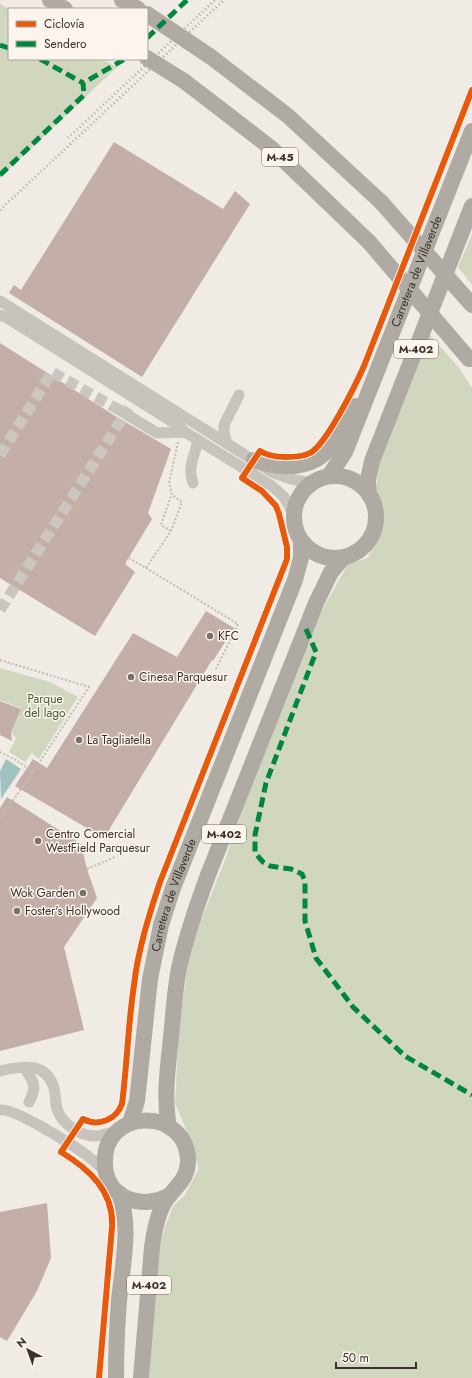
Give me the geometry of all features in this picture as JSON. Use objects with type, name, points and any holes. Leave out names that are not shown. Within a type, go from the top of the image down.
[{"type":"highway","points":[[50,0],[63,8]]},
{"type":"highway","points":[[122,0],[136,8]]},
{"type":"highway","name":"M-45","points":[[148,15],[211,57],[288,116],[381,202],[472,305]]},
{"type":"highway","name":"M-45","points":[[148,59],[184,81],[271,148],[369,242],[470,362]]},
{"type":"highway","name":"Carretera de Villaverde","points":[[329,476],[345,452],[472,131]]},
{"type":"highway","name":"M-402","points":[[343,558],[359,550],[369,540],[372,533],[376,513],[369,495],[368,480],[372,461],[472,206]]},
{"type":"highway","points":[[254,460],[269,465],[288,466],[309,462],[320,456],[328,450],[380,366]]},
{"type":"highway","points":[[329,476],[339,476],[350,479],[360,484],[369,495]]},
{"type":"highway","name":"M-402","points":[[301,541],[294,526],[294,513],[298,498],[304,489],[312,483],[320,478],[329,476]]},
{"type":"highway","points":[[301,541],[308,548],[318,554],[343,558]]},
{"type":"highway","name":"Carretera de Villaverde","points":[[130,1123],[137,1101],[148,993],[161,925],[176,882],[295,580],[301,558],[301,541]]},
{"type":"highway","name":"Carretera de Villaverde","points":[[169,1127],[166,1110],[166,1093],[175,998],[179,969],[190,925],[208,875],[318,597],[331,572],[343,558]]},
{"type":"highway","points":[[150,1120],[163,1123],[169,1127],[183,1141],[188,1158],[185,1176],[178,1187],[170,1195],[155,1201],[144,1202],[129,1199],[119,1194],[112,1186],[106,1172],[105,1159],[107,1147],[116,1131],[130,1123],[150,1120]]},
{"type":"highway","name":"M-402","points":[[116,1376],[118,1317],[126,1226],[124,1208],[119,1194]]},
{"type":"highway","name":"M-402","points":[[141,1378],[153,1239],[162,1208],[170,1195]]},
{"type":"street","points":[[0,301],[227,444],[279,475],[312,483]]},
{"type":"street","points":[[0,315],[262,479],[284,497],[294,513]]},
{"type":"street","points":[[227,444],[224,433],[224,425],[239,395]]},
{"type":"street","points":[[121,411],[157,433],[185,432]]},
{"type":"street","points":[[193,483],[190,474],[190,466],[198,440]]},
{"type":"street","points":[[190,466],[202,455],[216,451]]},
{"type":"street","points":[[24,1066],[32,1080],[34,1093],[29,1102]]},
{"type":"street","points":[[0,1070],[24,1066],[41,1070],[49,1078],[54,1087],[56,1103],[60,1115],[70,1126],[80,1132],[94,1136],[116,1131]]},
{"type":"street","points":[[0,1110],[3,1109],[18,1114],[34,1123],[85,1154],[106,1172]]},
{"type":"path","points":[[171,531],[161,525],[172,495],[169,483],[175,452],[177,445],[185,432]]},
{"type":"path","points":[[146,568],[171,531],[182,502],[172,495]]},
{"type":"path","points":[[129,558],[238,624],[215,671]]},
{"type":"path","points":[[0,660],[89,687],[34,772],[0,819]]},
{"type":"path","points":[[0,752],[16,760],[34,772]]},
{"type":"path","points":[[87,869],[115,857]]},
{"type":"green space","points":[[0,4],[8,8],[8,60],[103,60],[117,67],[0,178]]},
{"type":"green space","points":[[472,234],[472,285],[458,267]]},
{"type":"green space","points":[[429,334],[460,369],[472,388],[472,1378],[146,1378],[156,1263],[165,1227],[173,1206],[185,1195],[199,1168],[188,1134],[175,1103],[179,1030],[190,947],[224,863],[256,767],[321,612],[348,564],[368,558],[380,526],[376,492],[379,461]]},
{"type":"green space","name":"Parque del lago","points":[[0,668],[50,682],[78,697],[39,759],[32,753],[25,762],[9,752],[16,738],[11,732],[21,708],[0,700]]},
{"type":"water","points":[[6,759],[21,769],[1,799],[0,771]]},
{"type":"building","points":[[114,142],[223,209],[235,191],[250,204],[142,377],[9,293],[14,285],[21,290]]},
{"type":"building","points":[[0,343],[117,417],[171,449],[148,513],[152,519],[125,564],[135,572],[95,636],[0,578]]},
{"type":"building","points":[[206,611],[234,628],[213,661],[212,660],[104,838],[15,786],[33,759],[47,768],[133,633],[177,657]]},
{"type":"building","points":[[0,701],[21,709],[11,732],[12,741],[0,735]]},
{"type":"building","points":[[7,797],[81,844],[87,869],[97,898],[64,947],[84,1030],[0,1051],[0,808]]},
{"type":"building","points":[[47,1203],[51,1258],[37,1291],[7,1341],[0,1337],[0,1212]]},
{"type":"tunnel","points":[[0,455],[52,372],[121,411]]},
{"type":"tunnel","points":[[0,610],[129,408]]},
{"type":"railway","points":[[68,138],[215,0]]},
{"type":"railway","points":[[0,210],[224,0]]},
{"type":"marked path","points":[[148,37],[187,0]]},
{"type":"marked path","points":[[0,45],[8,48]]},
{"type":"marked path","points":[[42,60],[83,83]]},
{"type":"marked path","points":[[0,175],[84,95],[83,83],[123,60]]},
{"type":"marked path","points":[[306,629],[316,652],[266,783],[255,835],[255,853],[263,862],[270,866],[291,869],[302,874],[305,881],[305,921],[316,958],[353,1007],[405,1056],[472,1095]]},
{"type":"cycle path","points":[[99,1378],[112,1214],[109,1202],[98,1182],[81,1166],[61,1152],[83,1119],[95,1122],[106,1120],[111,1118],[119,1110],[122,1104],[130,1015],[136,972],[144,933],[160,882],[287,559],[287,547],[276,506],[262,491],[242,478],[260,451],[269,455],[282,457],[304,455],[317,448],[332,427],[364,366],[472,90]]},
{"type":"place","name":"KFC","points":[[210,636]]},
{"type":"place","name":"Cinesa Parquesur","points":[[131,677]]},
{"type":"place","name":"La Tagliatella","points":[[79,740]]},
{"type":"place","name":"Centro Comercial WestField Parquesur","points":[[38,841]]},
{"type":"place","name":"Wok Garden","points":[[83,893]]},
{"type":"place","name":"Foster's Hollywood","points":[[17,911]]}]
